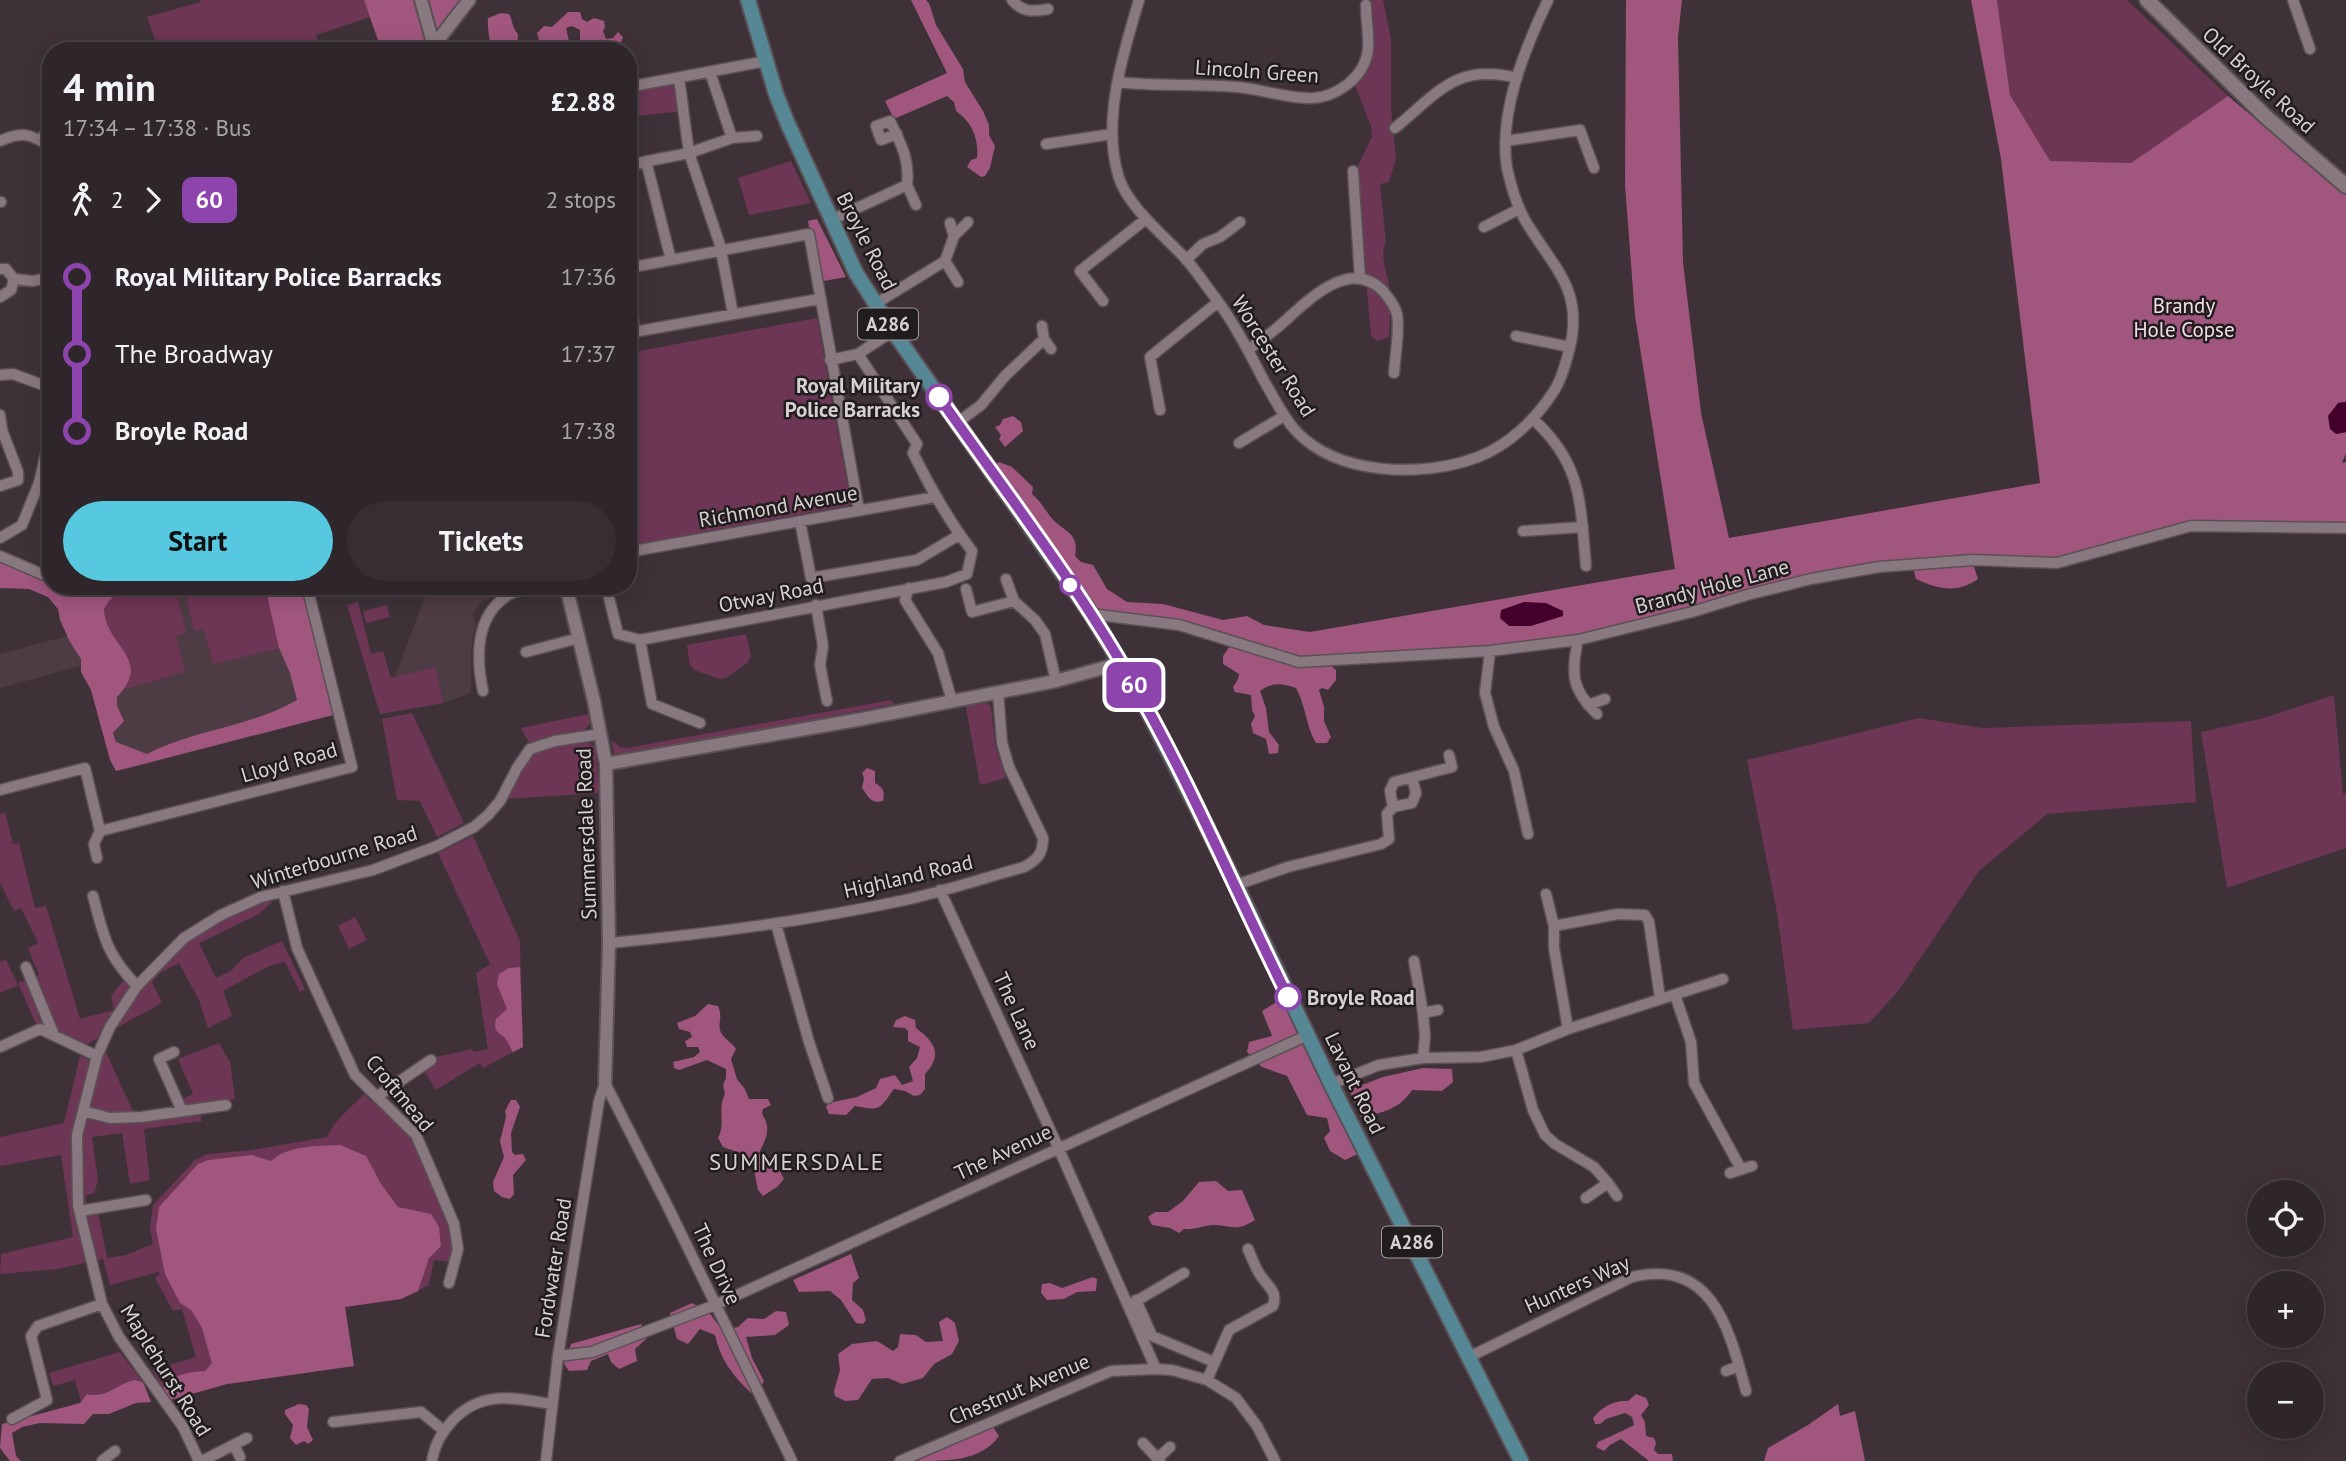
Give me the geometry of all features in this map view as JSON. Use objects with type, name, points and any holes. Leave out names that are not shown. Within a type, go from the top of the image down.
[{"type":"main road","name":"Broyle Road","points":[[748,0],[787,122],[856,273],[893,331],[1091,614]]},
{"type":"main road","name":"Old Broyle Road","points":[[2147,0],[2266,117],[2346,187]]},
{"type":"main road","name":"Lavant Road","points":[[1091,614],[1122,663],[1236,885],[1331,1084],[1521,1461]]},
{"type":"street","points":[[421,0],[434,42]]},
{"type":"street","points":[[439,42],[469,0]]},
{"type":"street","points":[[1012,0],[1019,8],[1034,12],[1048,9]]},
{"type":"street","name":"Worcester Road","points":[[1139,0],[1123,55],[1112,134],[1120,181],[1146,219],[1186,260],[1219,302],[1284,416],[1303,437],[1327,454],[1369,466],[1404,468],[1443,466],[1479,457],[1498,447],[1533,419],[1555,389],[1570,347],[1574,314],[1563,276],[1520,209],[1510,179],[1506,141],[1517,78],[1529,42],[1548,0]]},
{"type":"street","points":[[2293,0],[2310,50]]},
{"type":"street","name":"Lincoln Green","points":[[1118,82],[1156,86],[1236,87],[1308,99],[1332,94],[1350,82],[1364,62],[1368,50],[1366,5]]},
{"type":"street","points":[[637,86],[766,61]]},
{"type":"street","points":[[709,72],[732,138]]},
{"type":"street","points":[[1395,128],[1450,83],[1460,78],[1485,72],[1517,78]]},
{"type":"street","points":[[678,78],[689,153],[721,250],[733,314]]},
{"type":"street","points":[[1506,141],[1580,130],[1594,168]]},
{"type":"street","points":[[0,141],[22,134],[40,140],[42,137]]},
{"type":"street","points":[[897,134],[909,165],[907,185],[916,205]]},
{"type":"street","points":[[1046,144],[1112,134]]},
{"type":"street","points":[[637,163],[689,153],[732,138],[757,136]]},
{"type":"street","points":[[646,161],[671,260]]},
{"type":"street","points":[[1353,171],[1360,278]]},
{"type":"street","points":[[831,220],[907,185]]},
{"type":"street","points":[[1484,227],[1520,209]]},
{"type":"street","points":[[1103,301],[1080,271],[1146,219]]},
{"type":"street","points":[[875,304],[945,261],[954,236],[968,222]]},
{"type":"street","points":[[1186,260],[1203,244],[1220,237],[1240,222]]},
{"type":"street","points":[[950,223],[954,236]]},
{"type":"street","points":[[637,266],[809,233],[859,511]]},
{"type":"street","points":[[945,261],[958,282]]},
{"type":"street","points":[[0,268],[6,268],[14,279],[42,279]]},
{"type":"street","points":[[1248,350],[1321,290],[1338,282],[1360,278],[1375,283],[1391,301],[1397,313],[1394,373]]},
{"type":"street","points":[[0,297],[11,290],[14,279]]},
{"type":"street","points":[[637,332],[819,299]]},
{"type":"street","points":[[1160,410],[1150,357],[1219,302]]},
{"type":"street","points":[[1042,326],[1044,339],[1051,349]]},
{"type":"street","points":[[830,360],[858,354],[893,331]]},
{"type":"street","points":[[1516,336],[1570,347]]},
{"type":"street","points":[[957,423],[981,405],[1005,376],[1044,339]]},
{"type":"street","name":"Otway Road","points":[[640,640],[946,582],[967,575],[972,551],[935,497],[913,453],[916,444],[858,354]]},
{"type":"street","points":[[0,375],[13,374],[42,385]]},
{"type":"street","points":[[0,415],[2,430],[18,472],[18,480],[0,486]]},
{"type":"street","points":[[1239,443],[1284,416]]},
{"type":"street","points":[[1533,419],[1547,432],[1569,462],[1578,489],[1586,566]]},
{"type":"street","points":[[0,538],[22,525],[42,470]]},
{"type":"street","name":"Richmond Avenue","points":[[637,550],[935,497]]},
{"type":"street","points":[[800,521],[811,578],[916,560],[959,535]]},
{"type":"street","name":"Brandy Hole Lane","points":[[1091,614],[1178,625],[1299,662],[1490,651],[1578,639],[1658,621],[1811,579],[1879,567],[1973,560],[2057,563],[2191,526],[2346,528]]},
{"type":"street","points":[[1523,531],[1583,527]]},
{"type":"street","points":[[0,556],[42,574]]},
{"type":"street","points":[[1006,579],[1014,601],[1045,634],[1056,681]]},
{"type":"street","points":[[909,588],[905,600],[938,653],[952,701]]},
{"type":"street","points":[[966,589],[972,612],[1014,601]]},
{"type":"street","name":"Lloyd Road","points":[[100,831],[352,767],[309,595]]},
{"type":"street","points":[[483,691],[478,654],[485,622],[511,595]]},
{"type":"street","name":"Summersdale Road","points":[[568,595],[606,764],[609,943],[605,1083]]},
{"type":"street","points":[[608,595],[618,634],[640,640],[652,704],[700,723]]},
{"type":"street","points":[[816,605],[823,646],[820,665],[827,701]]},
{"type":"street","points":[[526,652],[579,638]]},
{"type":"street","points":[[1578,639],[1572,667],[1580,698],[1597,713]]},
{"type":"street","points":[[1490,651],[1485,693],[1494,727],[1514,771],[1528,834]]},
{"type":"street","points":[[606,764],[1056,681],[1122,663]]},
{"type":"street","name":"Highland Road","points":[[609,943],[776,924],[907,899],[1024,867],[1036,860],[1043,849],[1043,838],[1009,767],[1002,743],[998,692]]},
{"type":"street","points":[[1588,705],[1605,699]]},
{"type":"street","name":"Winterbourne Road","points":[[77,1135],[97,1056],[110,1027],[137,986],[184,938],[221,915],[261,897],[373,870],[437,846],[474,827],[488,815],[500,801],[530,749],[555,741],[601,734]]},
{"type":"street","points":[[1394,807],[1390,791],[1394,782],[1452,767],[1449,755]]},
{"type":"street","points":[[0,790],[85,768],[100,831],[94,844],[97,858]]},
{"type":"street","points":[[1236,885],[1288,867],[1381,844],[1389,839],[1387,814],[1394,807],[1412,803],[1416,793],[1412,778]]},
{"type":"street","points":[[1323,845],[1326,858]]},
{"type":"street","name":"The Lane","points":[[940,890],[1058,1147]]},
{"type":"street","name":"Croftmead","points":[[283,891],[297,947],[355,1075],[415,1135],[454,1224],[458,1249],[449,1283]]},
{"type":"street","points":[[1546,894],[1554,926],[1554,948],[1567,1029]]},
{"type":"street","points":[[93,896],[106,944],[118,966],[137,986]]},
{"type":"street","points":[[1554,926],[1618,914],[1645,915],[1649,922],[1660,998]]},
{"type":"street","points":[[776,924],[809,1042],[830,1093]]},
{"type":"street","points":[[1414,961],[1426,1036],[1423,1058]]},
{"type":"street","points":[[26,967],[54,1035]]},
{"type":"street","points":[[1331,1084],[1379,1065],[1423,1058],[1481,1057],[1516,1050],[1567,1029],[1723,979]]},
{"type":"street","points":[[1675,995],[1691,1042],[1694,1083],[1741,1169]]},
{"type":"street","points":[[1423,1013],[1438,1010]]},
{"type":"street","points":[[0,1047],[40,1029],[97,1056]]},
{"type":"street","name":"The Avenue","points":[[558,1356],[592,1352],[715,1305],[1308,1035]]},
{"type":"street","points":[[1516,1050],[1533,1110],[1545,1135],[1594,1167],[1617,1196]]},
{"type":"street","points":[[174,1052],[159,1059],[182,1111]]},
{"type":"street","points":[[378,1096],[431,1060]]},
{"type":"street","name":"The Drive","points":[[605,1083],[792,1461]]},
{"type":"street","name":"Fordwater Road","points":[[546,1461],[558,1356],[599,1101],[605,1083]]},
{"type":"street","points":[[83,1111],[110,1118],[141,1117],[226,1105]]},
{"type":"street","name":"Maplehurst Road","points":[[77,1135],[76,1195],[102,1304],[120,1337],[183,1427],[200,1461]]},
{"type":"street","points":[[1058,1147],[1132,1303],[1156,1369]]},
{"type":"street","points":[[1730,1172],[1752,1166]]},
{"type":"street","points":[[1586,1198],[1608,1184]]},
{"type":"street","points":[[79,1211],[146,1200]]},
{"type":"street","points":[[1207,1380],[1229,1330],[1273,1306],[1276,1298],[1270,1285],[1261,1277],[1248,1249]]},
{"type":"street","points":[[1132,1303],[1184,1273]]},
{"type":"street","name":"Hunters Way","points":[[1469,1357],[1632,1278],[1651,1273],[1669,1273],[1689,1280],[1708,1295],[1723,1321],[1746,1391]]},
{"type":"street","points":[[1132,1303],[1152,1336],[1214,1362]]},
{"type":"street","points":[[12,1419],[47,1400],[31,1336],[38,1326],[102,1304]]},
{"type":"street","points":[[1726,1371],[1739,1366]]},
{"type":"street","name":"Chestnut Avenue","points":[[900,1461],[1111,1371],[1156,1369],[1172,1370],[1207,1380],[1237,1398],[1257,1426],[1275,1461]]},
{"type":"street","points":[[432,1461],[434,1447],[443,1430],[466,1407],[487,1399],[512,1397],[551,1404]]},
{"type":"street","points":[[333,1422],[421,1412],[443,1430]]},
{"type":"street","points":[[200,1461],[247,1438]]},
{"type":"street","points":[[1143,1443],[1159,1460],[1170,1447]]},
{"type":"street","points":[[234,1445],[240,1457]]},
{"type":"street","points":[[102,1461],[115,1451]]},
{"type":"shaded area","points":[[200,0],[364,0],[370,17],[316,35],[319,42],[156,42],[147,17],[201,2]]},
{"type":"shaded area","points":[[1370,0],[1383,0],[1391,39],[1391,109],[1396,159],[1389,182],[1380,184],[1386,242],[1383,258],[1389,286],[1390,312],[1389,337],[1378,341],[1371,336],[1356,170],[1372,137],[1371,126],[1354,83],[1361,75]]},
{"type":"shaded area","points":[[1997,0],[2127,0],[2228,96],[2131,163],[2050,162],[2010,95]]},
{"type":"shaded area","points":[[677,83],[683,111],[637,116],[637,90]]},
{"type":"shaded area","points":[[791,161],[811,203],[749,215],[738,178]]},
{"type":"shaded area","points":[[817,318],[851,505],[637,544],[637,351]]},
{"type":"shaded area","points":[[2346,402],[2346,432],[2336,434],[2330,429],[2328,416],[2338,403]]},
{"type":"shaded area","points":[[76,595],[303,595],[333,715],[123,770]]},
{"type":"shaded area","points":[[76,595],[177,595],[186,633],[176,636],[185,672],[103,695]]},
{"type":"shaded area","points":[[186,595],[303,595],[315,640],[213,664],[204,629],[194,631]]},
{"type":"shaded area","points":[[426,595],[495,595],[480,603],[473,613],[477,627],[471,648],[471,693],[443,703],[381,714]]},
{"type":"shaded area","points":[[358,602],[371,654],[383,651],[391,678],[435,667],[443,703],[380,714],[347,605]]},
{"type":"shaded area","points":[[1524,602],[1546,603],[1563,611],[1563,616],[1531,626],[1509,626],[1500,618],[1501,610]]},
{"type":"shaded area","points":[[387,605],[390,617],[366,623],[363,611]]},
{"type":"shaded area","points":[[83,632],[91,663],[0,688],[0,654]]},
{"type":"shaded area","points":[[746,634],[751,656],[747,663],[726,678],[720,679],[694,670],[690,665],[687,645]]},
{"type":"shaded area","points":[[2334,695],[2343,794],[2346,793],[2346,848],[2227,888],[2201,732],[2264,718]]},
{"type":"shaded area","points":[[982,699],[991,707],[995,745],[1006,778],[980,785],[965,702]]},
{"type":"shaded area","points":[[891,700],[894,704],[620,757],[614,753],[611,740],[620,747],[627,748]]},
{"type":"shaded area","points":[[412,713],[464,823],[437,837],[420,801],[397,800],[382,719]]},
{"type":"shaded area","points":[[588,714],[590,723],[583,732],[530,744],[521,728]]},
{"type":"shaded area","points":[[1919,718],[1982,728],[2191,721],[2196,802],[2047,814],[1979,871],[1899,990],[1869,1023],[1793,1030],[1777,913],[1747,760]]},
{"type":"shaded area","points":[[586,741],[595,747],[600,793],[506,799],[533,752]]},
{"type":"shaded area","points":[[5,813],[13,844],[19,843],[35,908],[46,906],[80,1019],[114,1010],[111,996],[123,981],[138,988],[186,941],[222,918],[267,899],[272,902],[259,914],[199,943],[216,978],[231,971],[243,958],[282,941],[305,989],[300,992],[285,962],[269,966],[223,991],[232,1016],[208,1028],[199,1000],[179,963],[160,973],[152,982],[162,1003],[85,1045],[35,1022],[18,983],[39,975],[28,948],[38,943],[21,908],[14,911],[0,883],[0,814]]},
{"type":"shaded area","points":[[473,836],[520,941],[523,1047],[483,1068],[480,1063],[436,1090],[418,1061],[472,1049],[473,1052],[488,1049],[476,973],[490,964],[438,853]]},
{"type":"shaded area","points":[[355,917],[367,940],[349,949],[338,926]]},
{"type":"shaded area","points":[[6,960],[18,985],[0,993],[0,962]]},
{"type":"shaded area","points":[[219,1043],[230,1062],[235,1099],[185,1108],[182,1099],[193,1094],[178,1059]]},
{"type":"shaded area","points":[[104,1048],[137,1120],[200,1113],[202,1121],[144,1129],[150,1180],[130,1184],[122,1133],[92,1137],[98,1181],[94,1193],[85,1196],[88,1213],[98,1212],[107,1258],[126,1255],[153,1244],[150,1229],[153,1205],[195,1160],[207,1154],[252,1150],[327,1137],[338,1120],[364,1094],[412,1137],[448,1224],[453,1249],[450,1262],[434,1260],[429,1285],[401,1299],[345,1307],[354,1366],[227,1384],[170,1400],[152,1370],[196,1357],[182,1309],[173,1311],[155,1278],[159,1272],[110,1285],[103,1259],[57,1269],[0,1274],[1,1254],[73,1237],[61,1155],[0,1166],[0,1137],[64,1123],[80,1056],[99,1063]]},
{"type":"shaded area","points":[[120,1352],[143,1382],[127,1382],[102,1394],[87,1394],[81,1402],[75,1380],[53,1386],[49,1373]]},
{"type":"green space","points":[[364,0],[465,0],[428,39],[429,42],[379,42]]},
{"type":"green space","points":[[911,0],[926,0],[929,3],[936,25],[963,69],[965,82],[989,125],[989,135],[995,146],[990,168],[985,176],[981,177],[967,167],[971,160],[977,158],[977,144],[970,126],[947,96],[894,119],[885,101],[947,73]]},
{"type":"green space","name":"Brandy Hole Copse","points":[[1626,0],[1682,0],[1678,37],[1683,262],[1701,413],[1729,538],[2040,483],[2001,159],[1971,0],[1997,0],[2010,95],[2050,161],[2131,163],[2228,96],[2346,195],[2346,402],[2338,403],[2336,434],[2346,432],[2346,453],[2342,463],[2346,462],[2346,526],[2192,523],[2057,560],[1878,564],[1576,636],[1502,647],[1297,658],[1180,622],[1095,613],[992,467],[999,462],[1012,467],[1033,487],[1032,494],[1075,541],[1075,556],[1081,562],[1093,565],[1107,589],[1127,602],[1163,604],[1223,620],[1247,616],[1264,625],[1310,632],[1675,569],[1635,316],[1625,185]]},
{"type":"green space","points":[[568,12],[580,12],[582,19],[587,22],[594,18],[604,21],[606,39],[613,38],[618,32],[623,37],[621,42],[581,42],[580,30],[572,26],[566,28],[568,42],[539,42],[537,33],[544,26],[552,27]]},
{"type":"green space","points":[[501,13],[509,14],[518,34],[518,42],[490,42],[488,18]]},
{"type":"green space","points":[[817,219],[846,277],[818,282],[808,221]]},
{"type":"green space","points":[[1013,416],[1021,422],[1023,431],[1005,447],[995,427],[1000,425],[1003,419]]},
{"type":"green space","points":[[0,563],[42,570],[42,594],[29,589],[0,588]]},
{"type":"green space","points":[[1973,564],[1978,579],[1955,588],[1940,587],[1916,579],[1913,568]]},
{"type":"green space","points":[[43,595],[117,595],[104,609],[106,622],[125,653],[131,672],[127,684],[117,697],[117,706],[124,721],[113,733],[116,742],[147,754],[184,739],[261,716],[297,700],[290,673],[279,648],[267,595],[303,595],[333,715],[116,771],[110,760],[91,690],[81,672],[81,659],[70,642],[58,609]]},
{"type":"green space","points":[[1230,646],[1299,667],[1331,666],[1336,670],[1336,680],[1328,690],[1319,690],[1324,707],[1324,721],[1331,737],[1327,743],[1316,743],[1296,688],[1282,684],[1273,685],[1260,691],[1266,708],[1269,732],[1279,745],[1278,753],[1269,754],[1266,739],[1253,733],[1251,724],[1255,716],[1251,695],[1235,692],[1233,687],[1239,674],[1223,664],[1223,656]]},
{"type":"green space","points":[[867,768],[875,771],[875,783],[883,790],[883,801],[872,801],[862,788],[862,773]]},
{"type":"green space","points":[[520,967],[523,1047],[513,1052],[495,1028],[496,1019],[507,1009],[497,984],[499,974],[509,968]]},
{"type":"green space","points":[[1275,1003],[1288,1007],[1360,1153],[1345,1160],[1330,1151],[1324,1138],[1330,1131],[1327,1118],[1307,1115],[1287,1076],[1262,1067],[1247,1052],[1249,1042],[1272,1036],[1262,1011]]},
{"type":"green space","points":[[708,1004],[718,1006],[720,1030],[736,1049],[731,1059],[737,1079],[749,1099],[768,1099],[771,1105],[763,1109],[767,1134],[759,1153],[767,1165],[777,1166],[784,1179],[763,1196],[758,1190],[754,1170],[746,1155],[723,1147],[718,1138],[726,1069],[707,1060],[679,1070],[674,1068],[673,1062],[694,1057],[700,1052],[698,1047],[687,1047],[685,1041],[692,1037],[690,1032],[679,1029],[677,1023],[695,1016]]},
{"type":"green space","points":[[905,1016],[915,1020],[916,1028],[928,1038],[934,1049],[934,1061],[925,1074],[925,1089],[920,1095],[914,1096],[894,1089],[878,1107],[855,1106],[846,1115],[829,1114],[826,1107],[828,1103],[857,1097],[876,1088],[880,1079],[895,1075],[902,1085],[913,1081],[909,1067],[917,1058],[920,1047],[908,1041],[908,1031],[905,1028],[893,1027],[896,1020]]},
{"type":"green space","points":[[1423,1068],[1452,1069],[1453,1082],[1442,1091],[1412,1090],[1396,1106],[1361,1117],[1349,1090],[1383,1077]]},
{"type":"green space","points":[[511,1100],[516,1100],[520,1107],[511,1133],[512,1152],[515,1155],[523,1154],[526,1160],[513,1175],[514,1194],[510,1199],[494,1191],[493,1182],[504,1157],[500,1141],[505,1111]]},
{"type":"green space","points":[[340,1145],[366,1156],[381,1184],[398,1207],[431,1214],[439,1227],[441,1246],[429,1258],[418,1291],[401,1299],[345,1307],[354,1366],[227,1384],[170,1400],[163,1388],[167,1383],[182,1375],[205,1371],[212,1363],[202,1328],[191,1310],[180,1303],[165,1274],[156,1229],[159,1207],[198,1164],[208,1160],[252,1155],[271,1161],[295,1149]]},
{"type":"green space","points":[[1216,1181],[1228,1191],[1242,1190],[1255,1220],[1238,1227],[1212,1225],[1184,1229],[1179,1233],[1170,1228],[1152,1225],[1148,1217],[1155,1212],[1168,1212],[1183,1201],[1199,1182]]},
{"type":"green space","points":[[851,1254],[859,1278],[853,1283],[852,1300],[863,1310],[866,1320],[863,1324],[856,1323],[841,1300],[830,1291],[799,1292],[793,1280]]},
{"type":"green space","points":[[1093,1277],[1097,1279],[1096,1291],[1077,1292],[1064,1299],[1047,1300],[1041,1293],[1042,1284],[1050,1283],[1062,1288]]},
{"type":"green space","points":[[692,1303],[711,1315],[722,1330],[738,1327],[748,1318],[764,1319],[776,1311],[786,1312],[789,1325],[775,1335],[746,1337],[752,1358],[764,1381],[760,1388],[751,1393],[738,1380],[728,1367],[715,1335],[700,1329],[688,1344],[677,1339],[670,1313]]},
{"type":"green space","points":[[947,1317],[955,1323],[959,1341],[952,1354],[934,1364],[923,1378],[902,1384],[888,1378],[872,1379],[858,1400],[845,1401],[835,1396],[840,1370],[838,1354],[852,1344],[877,1341],[893,1351],[898,1347],[900,1334],[916,1335],[926,1342],[943,1341],[939,1322]]},
{"type":"green space","points":[[641,1324],[647,1338],[635,1349],[637,1361],[619,1369],[611,1362],[608,1354],[591,1361],[587,1370],[569,1371],[564,1364],[571,1344]]},
{"type":"green space","points":[[134,1380],[143,1382],[151,1402],[136,1403],[109,1414],[93,1414],[84,1424],[40,1423],[22,1427],[12,1433],[16,1456],[21,1461],[10,1461],[0,1448],[2,1424],[80,1403],[87,1394],[105,1393]]},
{"type":"green space","points":[[1636,1394],[1646,1398],[1649,1405],[1641,1415],[1645,1422],[1646,1436],[1654,1438],[1654,1450],[1658,1454],[1672,1454],[1673,1461],[1649,1461],[1621,1439],[1604,1451],[1596,1447],[1598,1442],[1634,1425],[1632,1417],[1625,1413],[1606,1419],[1600,1424],[1595,1424],[1593,1418],[1608,1405],[1628,1401]]},
{"type":"green space","points":[[299,1404],[306,1405],[309,1409],[307,1427],[313,1440],[308,1444],[304,1441],[296,1445],[290,1438],[293,1425],[285,1410]]},
{"type":"green space","points":[[1838,1404],[1840,1416],[1855,1411],[1865,1461],[1764,1461],[1768,1448]]},
{"type":"green space","points":[[993,1427],[999,1436],[992,1444],[974,1455],[952,1460],[917,1461]]},
{"type":"bus line","name":"60","points":[[939,397],[1091,614],[1122,663],[1236,885],[1288,997]]},
{"type":"place","name":"Royal Military Police Barracks","points":[[939,397]]},
{"type":"place","name":"Broyle Road","points":[[1288,997]]},
{"type":"district","name":"SUMMERSDALE","points":[[797,1161]]}]
